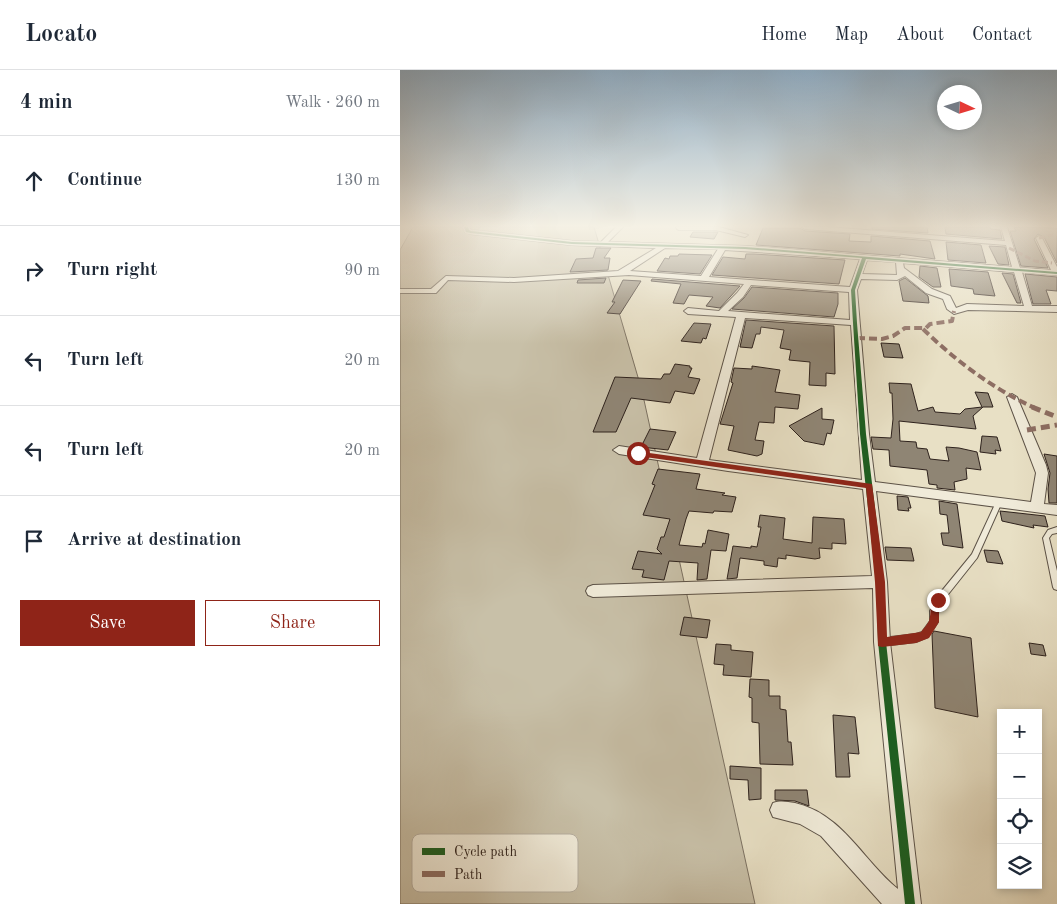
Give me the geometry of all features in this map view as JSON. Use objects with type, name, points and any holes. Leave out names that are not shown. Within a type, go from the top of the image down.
[{"type":"street","points":[[704,278],[711,266]]},
{"type":"street","points":[[861,266],[853,290],[854,323],[863,434],[880,582],[882,642],[910,904]]},
{"type":"street","points":[[857,276],[896,279],[901,276],[899,266]]},
{"type":"street","points":[[901,266],[928,290],[947,298],[950,308],[954,311],[967,307],[1057,310]]},
{"type":"street","points":[[936,266],[1057,273]]},
{"type":"street","points":[[1015,266],[1029,309]]},
{"type":"street","points":[[617,273],[631,267],[652,275]]},
{"type":"street","points":[[400,291],[435,290],[446,278],[514,280],[617,273],[749,281],[853,290]]},
{"type":"street","points":[[721,314],[730,303],[743,293],[749,281]]},
{"type":"street","points":[[688,311],[854,323]]},
{"type":"street","points":[[702,463],[741,315]]},
{"type":"street","points":[[1012,397],[1042,473],[1038,508]]},
{"type":"street","points":[[619,450],[702,463],[1057,510]]},
{"type":"street","points":[[593,591],[880,582]]},
{"type":"street","points":[[780,810],[803,815],[828,829],[886,895],[899,904]]},
{"type":"lane","points":[[882,642],[916,638],[925,635],[934,622],[934,611],[938,600],[975,556],[999,502]]},
{"type":"lane","points":[[1057,530],[1050,532],[1046,538],[1057,587]]},
{"type":"shaded area","points":[[400,266],[605,266],[642,391],[755,904],[400,904]]},
{"type":"building","points":[[573,266],[609,266],[608,270],[570,272]]},
{"type":"building","points":[[660,266],[705,266],[700,274],[657,271]]},
{"type":"building","points":[[718,266],[844,266],[839,284],[712,275]]},
{"type":"building","points":[[920,266],[937,268],[941,287],[933,287],[919,277]]},
{"type":"building","points":[[1021,266],[1047,266],[1048,268]]},
{"type":"building","points":[[949,269],[988,272],[995,296],[974,294],[973,289],[951,286]]},
{"type":"building","points":[[1002,273],[1013,274],[1021,303],[1017,303]]},
{"type":"building","points":[[1025,274],[1057,277],[1057,291],[1046,290],[1051,304],[1033,304]]},
{"type":"building","points":[[606,278],[604,283],[577,283],[578,280]]},
{"type":"building","points":[[905,278],[928,296],[929,303],[903,301],[899,281]]},
{"type":"building","points":[[652,279],[740,286],[720,308],[706,306],[713,297],[689,295],[684,304],[673,303],[681,284],[651,281]]},
{"type":"building","points":[[623,280],[641,281],[620,314],[607,313],[615,302],[612,302]]},
{"type":"building","points":[[752,287],[838,293],[838,304],[834,317],[732,309]]},
{"type":"building","points":[[746,320],[834,326],[835,374],[826,373],[826,386],[809,385],[810,362],[789,360],[791,350],[780,348],[784,330],[761,327],[760,334],[756,334],[752,348],[740,347]]},
{"type":"building","points":[[694,323],[711,324],[706,339],[703,338],[701,343],[681,341]]},
{"type":"building","points":[[881,343],[899,344],[903,358],[884,357]]},
{"type":"building","points":[[675,364],[690,366],[692,368],[688,377],[700,379],[694,394],[675,391],[670,403],[631,398],[616,432],[593,432],[615,377],[661,379],[664,374],[670,374]]},
{"type":"building","points":[[752,366],[780,370],[775,392],[800,395],[798,409],[775,407],[774,423],[759,422],[755,440],[764,441],[762,454],[757,456],[728,450],[734,426],[720,424],[733,383],[731,382],[734,368],[752,369]]},
{"type":"building","points":[[889,383],[911,384],[918,411],[933,407],[935,412],[960,414],[965,409],[982,407],[975,392],[988,393],[993,407],[983,407],[973,416],[976,429],[899,421],[900,441],[916,442],[917,448],[927,449],[930,459],[949,461],[946,447],[959,448],[977,452],[981,470],[966,468],[967,479],[954,482],[955,490],[937,488],[937,485],[929,484],[927,470],[890,466],[889,450],[873,449],[871,437],[891,438],[893,419],[892,393],[890,393]]},
{"type":"building","points":[[822,408],[822,419],[834,420],[831,434],[827,433],[824,445],[804,441],[789,426]]},
{"type":"building","points":[[650,429],[676,432],[668,450],[641,447]]},
{"type":"building","points":[[982,436],[997,437],[1001,451],[995,450],[996,454],[980,452]]},
{"type":"building","points":[[1044,454],[1057,456],[1057,503],[1049,503],[1050,473]]},
{"type":"building","points":[[658,469],[700,474],[696,489],[725,493],[722,495],[736,497],[732,512],[689,511],[686,519],[679,545],[702,547],[703,543],[705,544],[708,530],[729,534],[726,551],[711,550],[707,579],[697,580],[698,563],[669,561],[664,580],[642,577],[644,570],[632,569],[638,551],[662,554],[657,549],[661,537],[664,537],[670,519],[643,515],[655,485],[652,484]]},
{"type":"building","points":[[897,496],[908,497],[911,508],[908,508],[909,511],[898,510]]},
{"type":"building","points":[[939,501],[957,504],[963,548],[943,545],[941,533],[949,533],[947,515],[940,514]]},
{"type":"building","points":[[1000,511],[1045,516],[1048,527],[1033,525],[1034,528],[1002,521]]},
{"type":"building","points":[[760,515],[785,518],[783,539],[812,543],[813,517],[844,519],[846,544],[832,543],[832,549],[819,548],[820,558],[815,559],[786,555],[786,559],[778,558],[777,567],[764,565],[764,561],[740,558],[737,578],[727,579],[733,546],[757,547],[761,527],[758,527]]},
{"type":"building","points":[[885,547],[911,548],[914,561],[887,560]]},
{"type":"building","points":[[984,550],[998,551],[1003,564],[987,562]]},
{"type":"building","points":[[684,617],[710,620],[707,638],[680,635]]},
{"type":"building","points":[[934,631],[971,638],[978,717],[935,708],[932,634]]},
{"type":"building","points":[[1029,643],[1043,645],[1046,656],[1031,654]]},
{"type":"building","points":[[716,644],[731,645],[731,650],[753,652],[751,677],[723,675],[724,665],[714,664]]},
{"type":"building","points":[[750,679],[769,680],[769,696],[780,696],[780,709],[786,710],[788,742],[791,742],[793,765],[760,764],[759,723],[752,722],[752,698],[749,697]]},
{"type":"building","points":[[833,715],[855,717],[859,754],[848,753],[850,777],[836,777]]},
{"type":"building","points":[[730,766],[761,768],[761,799],[749,800],[748,780],[730,779]]},
{"type":"building","points":[[775,790],[807,790],[809,806],[795,801],[775,800]]},
{"type":"marked path","points":[[857,338],[888,338],[905,328],[926,328],[930,324],[952,321],[954,311]]},
{"type":"marked path","points":[[923,329],[968,368],[1003,392],[1039,411],[1057,417]]},
{"type":"marked path","points":[[1027,430],[1057,425]]},
{"type":"cycle path","points":[[861,266],[853,290],[863,434],[880,582],[882,642],[910,904]]},
{"type":"cycle path","points":[[969,266],[1057,273]]},
{"type":"route","points":[[638,453],[870,486],[880,582],[882,642],[916,638],[925,635],[934,622],[934,611],[938,600]]}]
